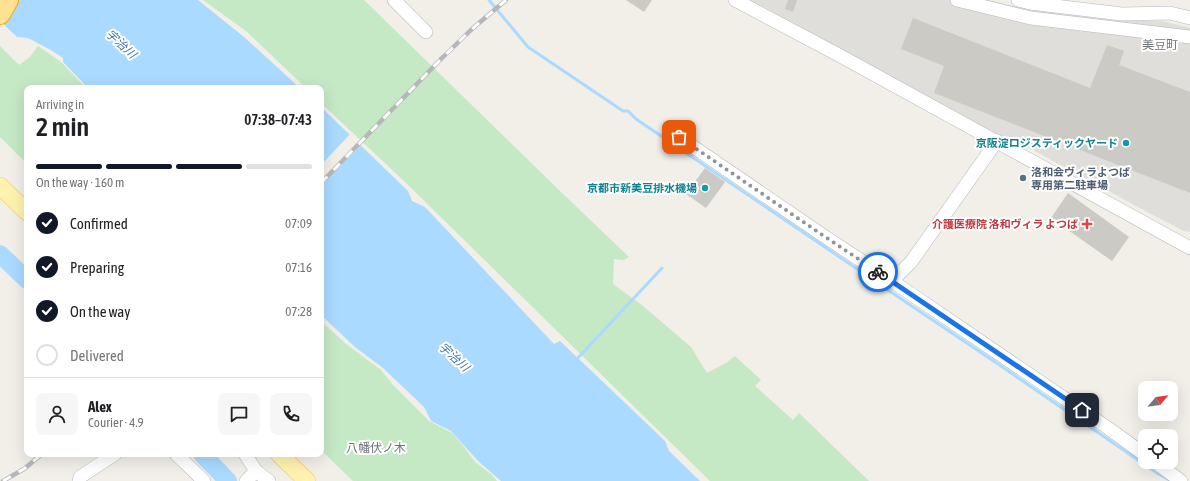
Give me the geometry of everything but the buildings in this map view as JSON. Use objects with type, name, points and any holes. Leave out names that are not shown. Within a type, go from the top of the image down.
[{"type":"highway","points":[[0,14],[8,0]]},
{"type":"main road","points":[[0,186],[24,209]]},
{"type":"main road","points":[[282,457],[307,481]]},
{"type":"street","points":[[394,0],[426,32]]},
{"type":"street","points":[[957,0],[1031,18],[1190,38]]},
{"type":"street","points":[[1018,0],[1030,3],[1122,14],[1170,13],[1190,18]]},
{"type":"street","points":[[743,2],[1190,248]]},
{"type":"street","points":[[679,137],[1138,450]]},
{"type":"street","points":[[892,281],[911,262],[997,141]]},
{"type":"street","points":[[1168,235],[1190,240]]},
{"type":"street","points":[[78,481],[80,477],[110,457]]},
{"type":"street","points":[[179,457],[204,481]]},
{"type":"street","points":[[246,457],[250,477],[269,481]]},
{"type":"street","points":[[1165,469],[1181,481]]},
{"type":"shaded area","points":[[746,0],[989,0],[1029,10],[1120,21],[1162,21],[1190,28],[1190,232],[1184,231],[1147,212],[1011,138],[1004,140]]},
{"type":"green space","points":[[203,0],[364,0],[629,257],[623,260],[614,259],[613,284],[643,306],[691,347],[707,373],[726,363],[735,356],[761,380],[755,386],[793,420],[799,413],[869,481],[710,481],[403,180],[324,106],[324,85],[303,85],[246,31]]},
{"type":"green space","points":[[0,46],[19,65],[30,57],[38,46],[61,62],[83,85],[24,85],[24,161],[0,137]]},
{"type":"green space","points":[[324,324],[346,344],[381,370],[393,385],[429,421],[452,433],[475,462],[491,474],[497,481],[353,481],[324,453]]},
{"type":"water","name":"宇治川","points":[[0,0],[198,0],[244,37],[297,85],[85,85],[63,62],[63,58],[28,38],[17,37],[0,21]]},
{"type":"water","name":"宇治川","points":[[324,110],[408,191],[412,201],[425,207],[554,344],[560,341],[665,441],[669,451],[700,481],[501,481],[478,461],[451,431],[431,421],[424,407],[383,368],[355,347],[324,318]]},
{"type":"pier","points":[[351,133],[362,144],[324,183],[324,162]]},
{"type":"waterway","points":[[489,0],[528,47],[623,111],[628,111],[636,119],[877,281],[879,284],[1157,473],[1171,481]]},
{"type":"waterway","points":[[0,254],[24,277]]},
{"type":"waterway","points":[[576,360],[662,268]]},
{"type":"waterway","points":[[205,457],[228,481]]},
{"type":"railway","points":[[324,180],[442,58],[472,29],[506,0]]},
{"type":"railway","points":[[3,481],[24,469],[38,457]]},
{"type":"way so far","points":[[679,137],[878,272]]},
{"type":"place","name":"京阪淀ロジスティックヤード","points":[[1126,143]]},
{"type":"place","name":"洛和会ヴィラよつば 専用第二駐車場","points":[[1023,178]]},
{"type":"place","name":"京都市新美豆排水機場","points":[[705,188]]},
{"type":"place","name":"介護医療院 洛和ヴィラ よつば","points":[[1087,224]]},
{"type":"district","name":"美豆町","points":[[1160,45]]},
{"type":"district","name":"八幡伏ノ木","points":[[376,448]]},
{"type":"route","points":[[878,272],[1082,410]]}]
